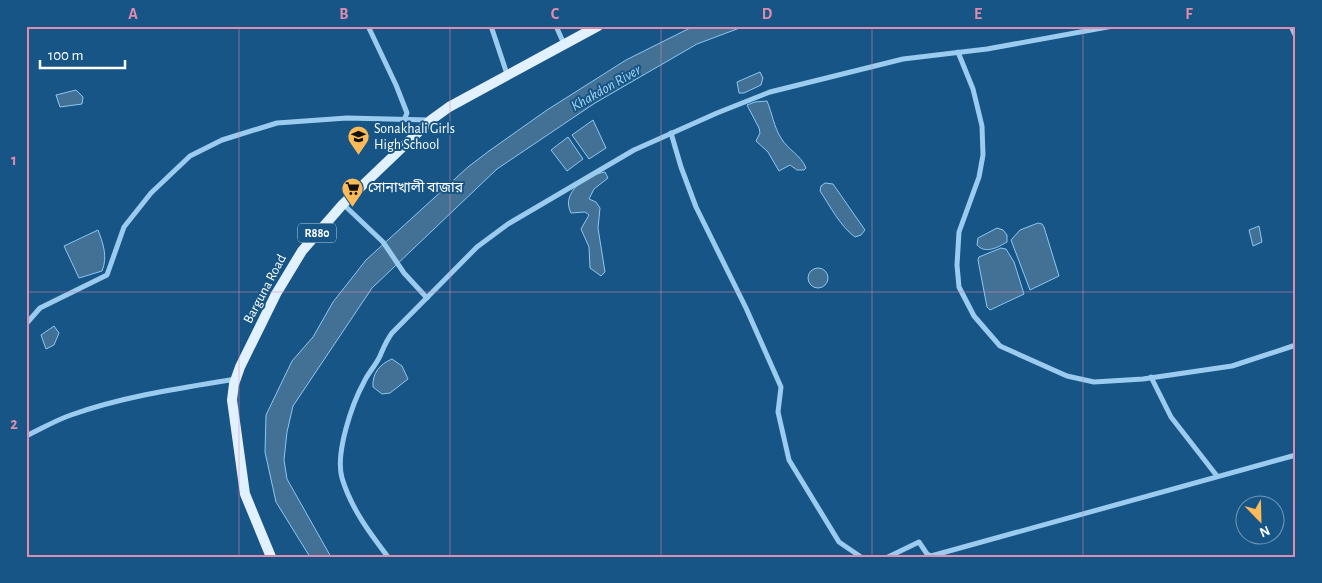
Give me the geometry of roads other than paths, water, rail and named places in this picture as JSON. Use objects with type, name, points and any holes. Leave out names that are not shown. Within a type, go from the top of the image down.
[{"type":"main road","name":"Barguna Road","points":[[271,557],[245,494],[232,400],[236,379],[276,294],[302,251],[343,204],[432,120],[468,95],[598,26]]},
{"type":"street","points":[[368,26],[407,113],[404,120]]},
{"type":"street","points":[[491,26],[507,74]]},
{"type":"street","points":[[556,26],[564,44]]},
{"type":"street","points":[[388,557],[353,507],[342,475],[343,446],[354,404],[364,381],[380,356],[383,345],[410,314],[477,247],[508,224],[634,150],[770,92],[903,59],[958,52],[1113,26]]},
{"type":"street","points":[[1291,26],[1296,37]]},
{"type":"street","points":[[958,52],[972,89],[982,126],[983,155],[979,176],[959,232],[957,265],[959,287],[974,316],[1000,346],[1067,376],[1094,382],[1151,377],[1232,366],[1296,346]]},
{"type":"street","points":[[26,324],[40,308],[107,275],[124,227],[151,193],[190,156],[222,140],[277,123],[347,118],[432,120]]},
{"type":"street","points":[[671,133],[696,207],[746,308],[781,387],[778,412],[789,460],[839,542],[861,557]]},
{"type":"street","points":[[343,204],[382,242],[399,266],[427,298]]},
{"type":"street","points":[[1151,377],[1171,417],[1217,476]]},
{"type":"street","points":[[26,436],[70,415],[99,407],[153,393],[236,379]]},
{"type":"street","points":[[888,557],[919,542],[927,554],[931,556],[1296,455]]},
{"type":"water","name":"Khakdon River","points":[[694,26],[745,26],[697,44],[595,103],[497,169],[372,288],[293,406],[287,432],[284,460],[287,479],[331,557],[310,557],[276,502],[265,452],[266,415],[292,361],[313,337],[333,302],[366,260],[468,167],[547,110],[626,60]]},
{"type":"water","points":[[760,72],[763,78],[761,85],[744,93],[739,93],[737,82]]},
{"type":"water","points":[[76,90],[83,97],[82,104],[60,107],[56,95]]},
{"type":"water","points":[[767,101],[779,134],[804,163],[806,168],[804,170],[797,170],[790,165],[779,171],[768,152],[756,141],[760,133],[759,128],[747,105]]},
{"type":"water","points":[[593,120],[606,148],[589,159],[572,135]]},
{"type":"water","points":[[568,137],[583,159],[567,171],[551,150]]},
{"type":"water","points":[[605,172],[608,178],[594,189],[589,199],[596,202],[600,208],[598,228],[605,272],[601,276],[590,268],[589,247],[581,229],[589,215],[585,212],[571,213],[569,198],[583,181]]},
{"type":"water","points":[[825,183],[833,184],[865,230],[861,235],[855,237],[836,216],[820,191],[821,186]]},
{"type":"water","points":[[1038,223],[1044,227],[1059,276],[1030,290],[1011,240],[1020,230]]},
{"type":"water","points":[[1259,226],[1262,242],[1253,246],[1249,230]]},
{"type":"water","points":[[997,228],[1003,230],[1007,235],[1007,242],[987,250],[977,245],[978,238]]},
{"type":"water","points":[[98,230],[105,255],[104,266],[102,271],[79,278],[64,246]]},
{"type":"water","points":[[1001,248],[1006,249],[1014,262],[1024,294],[990,310],[987,307],[978,260],[979,257]]},
{"type":"water","points":[[818,268],[825,271],[828,278],[825,285],[818,288],[811,285],[808,278],[811,271]]},
{"type":"water","points":[[54,326],[59,333],[54,345],[46,349],[41,335]]},
{"type":"water","points":[[392,359],[402,366],[408,379],[390,393],[382,394],[373,387],[375,373],[380,366]]},
{"type":"place","name":"Sonakhali Girls High School","points":[[358,156]]},
{"type":"place","name":"সোনাখালী বাজার","points":[[352,207]]}]
